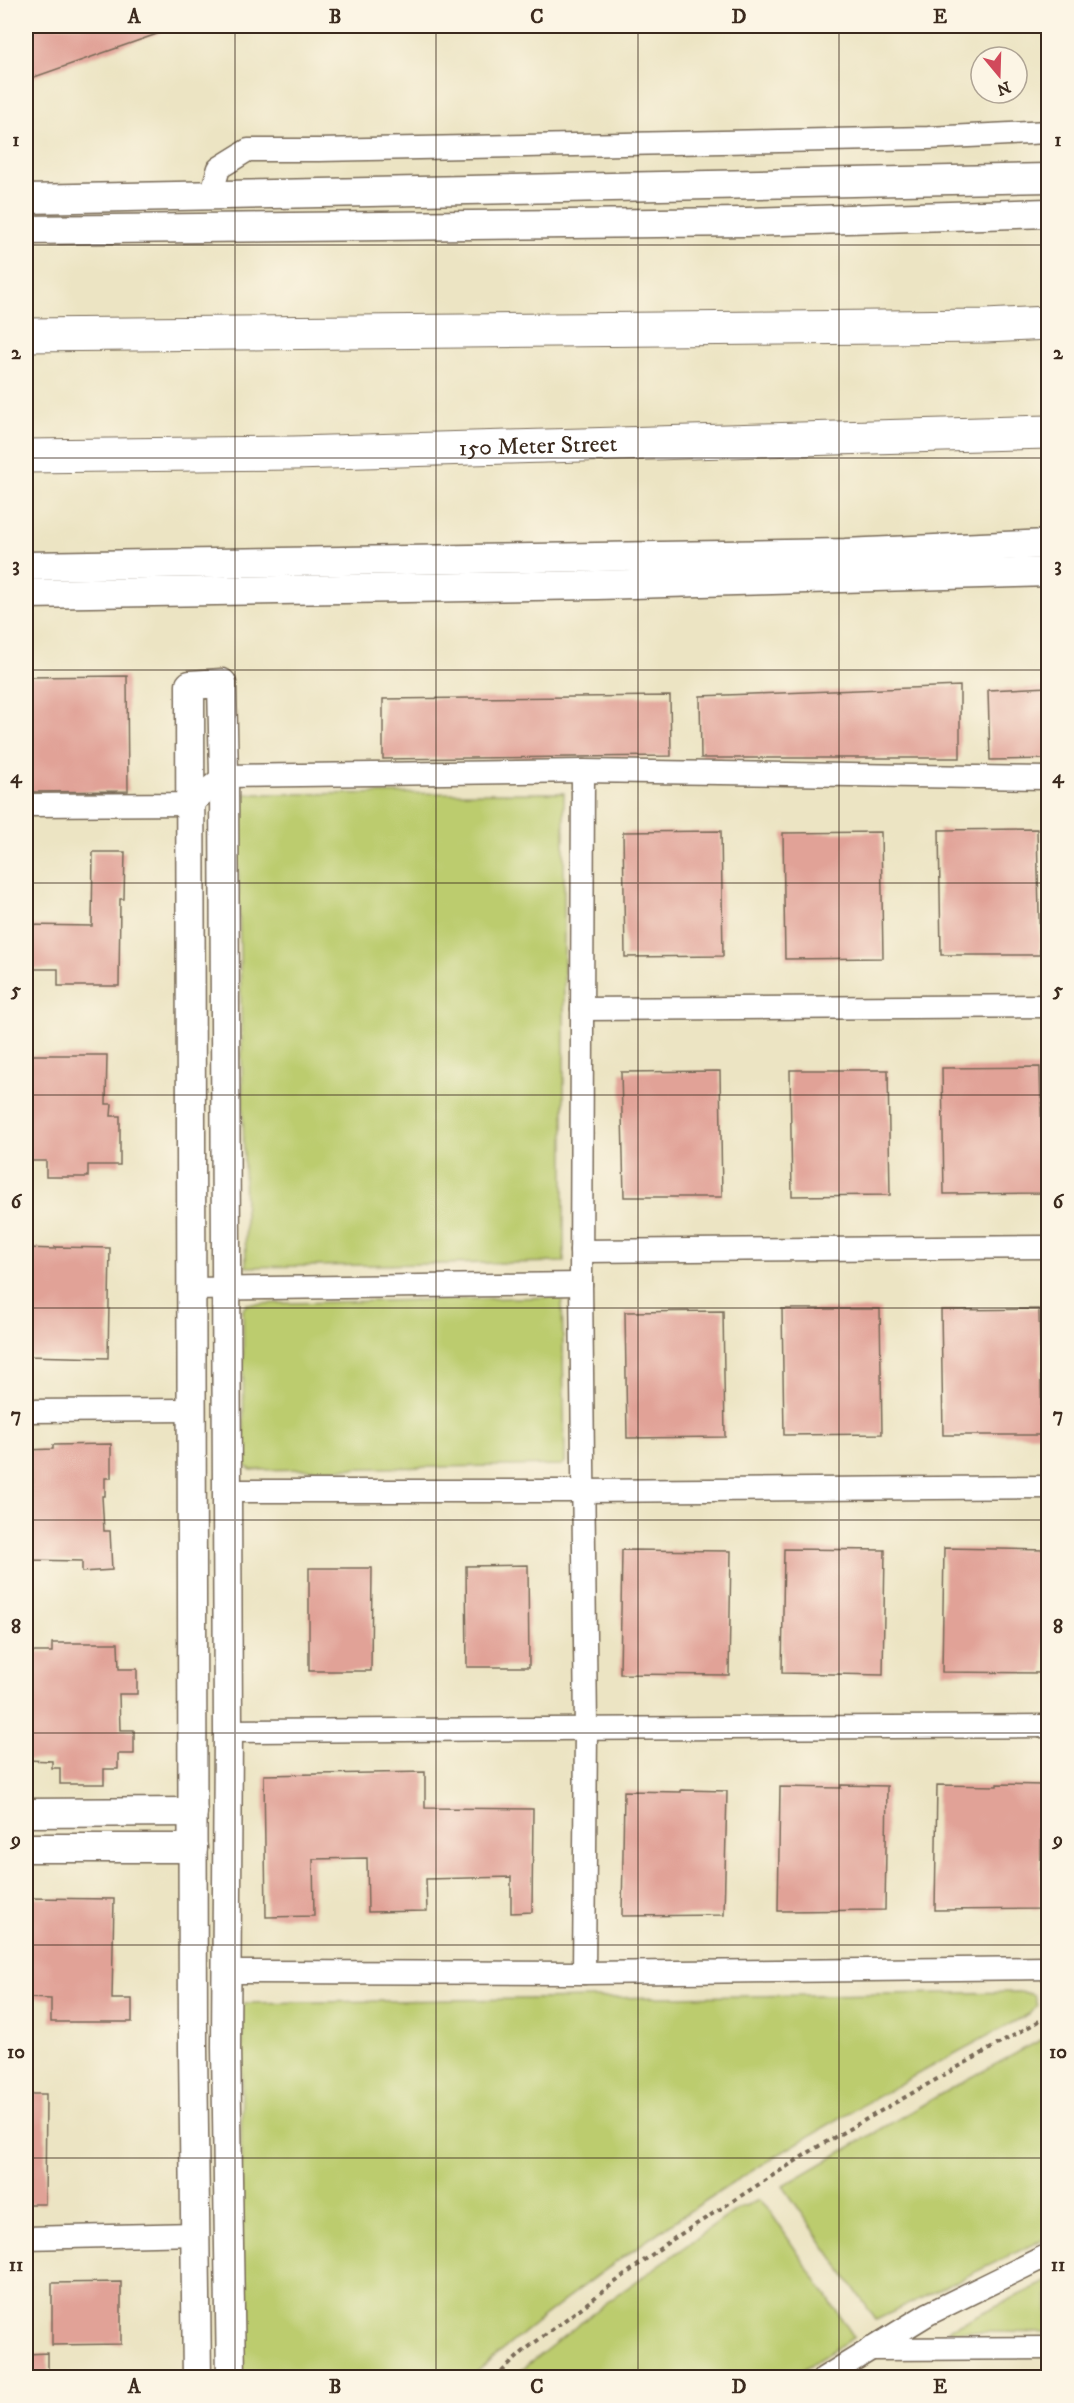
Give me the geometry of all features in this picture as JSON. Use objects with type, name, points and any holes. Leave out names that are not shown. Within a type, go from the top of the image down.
[{"type":"highway","points":[[26,335],[1048,323]]},
{"type":"highway","name":"150 Meter Street","points":[[26,456],[294,453],[1048,432]]},
{"type":"street","points":[[211,195],[219,168],[248,150],[905,138],[1048,132]]},
{"type":"street","points":[[26,199],[1048,178]]},
{"type":"street","points":[[26,230],[734,222],[1048,213]]},
{"type":"street","points":[[26,566],[845,553],[1048,544]]},
{"type":"street","points":[[26,594],[597,585],[1048,572]]},
{"type":"street","points":[[196,2378],[193,2048],[190,685],[222,683],[228,1731],[226,2047],[231,2378]]},
{"type":"street","points":[[583,771],[581,1284],[586,1729],[584,1973]]},
{"type":"street","points":[[26,805],[191,804],[224,776],[583,771],[1048,778]]},
{"type":"street","points":[[582,1009],[1048,1006]]},
{"type":"street","points":[[581,1251],[1048,1247]]},
{"type":"street","points":[[192,1289],[581,1284]]},
{"type":"street","points":[[26,1411],[192,1410]]},
{"type":"street","points":[[225,1491],[1048,1487]]},
{"type":"street","points":[[228,1731],[1048,1726]]},
{"type":"street","points":[[26,1813],[194,1812]]},
{"type":"street","points":[[26,1848],[193,1848]]},
{"type":"street","points":[[227,1972],[584,1973],[1048,1968]]},
{"type":"street","points":[[193,2048],[226,2047]]},
{"type":"street","points":[[26,2238],[196,2234]]},
{"type":"street","points":[[824,2378],[928,2314],[1048,2255]]},
{"type":"street","points":[[870,2349],[1048,2348]]},
{"type":"path","points":[[495,2378],[525,2350],[670,2241],[819,2146],[1048,2016]]},
{"type":"green space","points":[[564,793],[564,1262],[246,1267],[237,794]]},
{"type":"green space","points":[[562,1297],[565,1462],[562,1465],[251,1470],[244,1464],[243,1309],[247,1304]]},
{"type":"green space","points":[[1023,1992],[1034,1995],[1037,2006],[1029,2014],[882,2094],[739,2179],[602,2272],[535,2323],[471,2377],[238,2378],[243,2003]]},
{"type":"green space","points":[[1048,2036],[1048,2237],[876,2320],[783,2186],[948,2090]]},
{"type":"green space","points":[[760,2200],[767,2207],[854,2337],[791,2377],[512,2377],[606,2303],[739,2208]]},
{"type":"green space","points":[[1048,2281],[1048,2333],[948,2331],[953,2327]]},
{"type":"building","points":[[26,26],[173,26],[174,28],[26,80]]},
{"type":"building","points":[[127,676],[128,791],[26,792],[26,677]]},
{"type":"building","points":[[960,686],[960,758],[701,758],[700,696]]},
{"type":"building","points":[[1048,687],[1048,759],[990,760],[988,690]]},
{"type":"building","points":[[670,696],[671,756],[383,759],[383,699]]},
{"type":"building","points":[[1037,829],[1040,955],[941,955],[939,830]]},
{"type":"building","points":[[721,831],[723,956],[625,957],[623,832]]},
{"type":"building","points":[[881,832],[883,958],[785,959],[783,833]]},
{"type":"building","points":[[93,852],[125,852],[124,899],[120,899],[119,986],[58,986],[58,969],[26,969],[26,925],[92,926]]},
{"type":"building","points":[[26,1055],[107,1055],[106,1104],[112,1104],[111,1116],[120,1116],[120,1165],[88,1165],[88,1177],[46,1177],[46,1161],[26,1161]]},
{"type":"building","points":[[1040,1067],[1043,1193],[944,1194],[942,1068]]},
{"type":"building","points":[[790,1070],[888,1070],[890,1195],[792,1196]]},
{"type":"building","points":[[720,1071],[722,1197],[624,1197],[621,1072]]},
{"type":"building","points":[[55,1247],[110,1248],[108,1358],[26,1356],[26,1248],[55,1249]]},
{"type":"building","points":[[782,1309],[880,1309],[882,1434],[784,1435]]},
{"type":"building","points":[[1039,1309],[1042,1435],[943,1435],[941,1310]]},
{"type":"building","points":[[723,1311],[725,1437],[627,1438],[625,1312]]},
{"type":"building","points":[[111,1444],[111,1478],[105,1478],[105,1496],[102,1496],[104,1531],[110,1531],[112,1570],[82,1572],[82,1561],[26,1560],[26,1450],[53,1449],[53,1445]]},
{"type":"building","points":[[944,1548],[1046,1550],[1043,1673],[942,1672]]},
{"type":"building","points":[[784,1549],[885,1550],[883,1675],[782,1673]]},
{"type":"building","points":[[622,1550],[731,1551],[729,1675],[620,1674]]},
{"type":"building","points":[[528,1565],[529,1667],[467,1667],[466,1566]]},
{"type":"building","points":[[309,1568],[372,1568],[371,1671],[309,1671]]},
{"type":"building","points":[[52,1643],[118,1643],[119,1669],[137,1669],[137,1694],[119,1694],[120,1730],[134,1730],[134,1754],[118,1754],[118,1769],[104,1769],[104,1784],[60,1784],[60,1768],[52,1768],[52,1761],[26,1760],[26,1652],[52,1652]]},
{"type":"building","points":[[425,1772],[425,1808],[533,1809],[532,1912],[511,1913],[511,1877],[426,1879],[427,1911],[368,1912],[367,1858],[313,1859],[314,1916],[266,1917],[264,1775]]},
{"type":"building","points":[[997,1784],[1042,1785],[1040,1909],[935,1910],[937,1785],[997,1786]]},
{"type":"building","points":[[841,1785],[887,1786],[885,1910],[778,1911],[780,1787],[841,1788]]},
{"type":"building","points":[[681,1790],[727,1791],[724,1915],[622,1916],[624,1791],[681,1792]]},
{"type":"building","points":[[26,1898],[114,1899],[112,1999],[132,1999],[132,2022],[51,2022],[51,1999],[26,1998]]},
{"type":"building","points":[[26,2094],[46,2094],[45,2204],[26,2204]]},
{"type":"building","points":[[121,2282],[121,2344],[52,2345],[52,2283]]},
{"type":"building","points":[[48,2353],[48,2378],[26,2378],[26,2354]]}]
